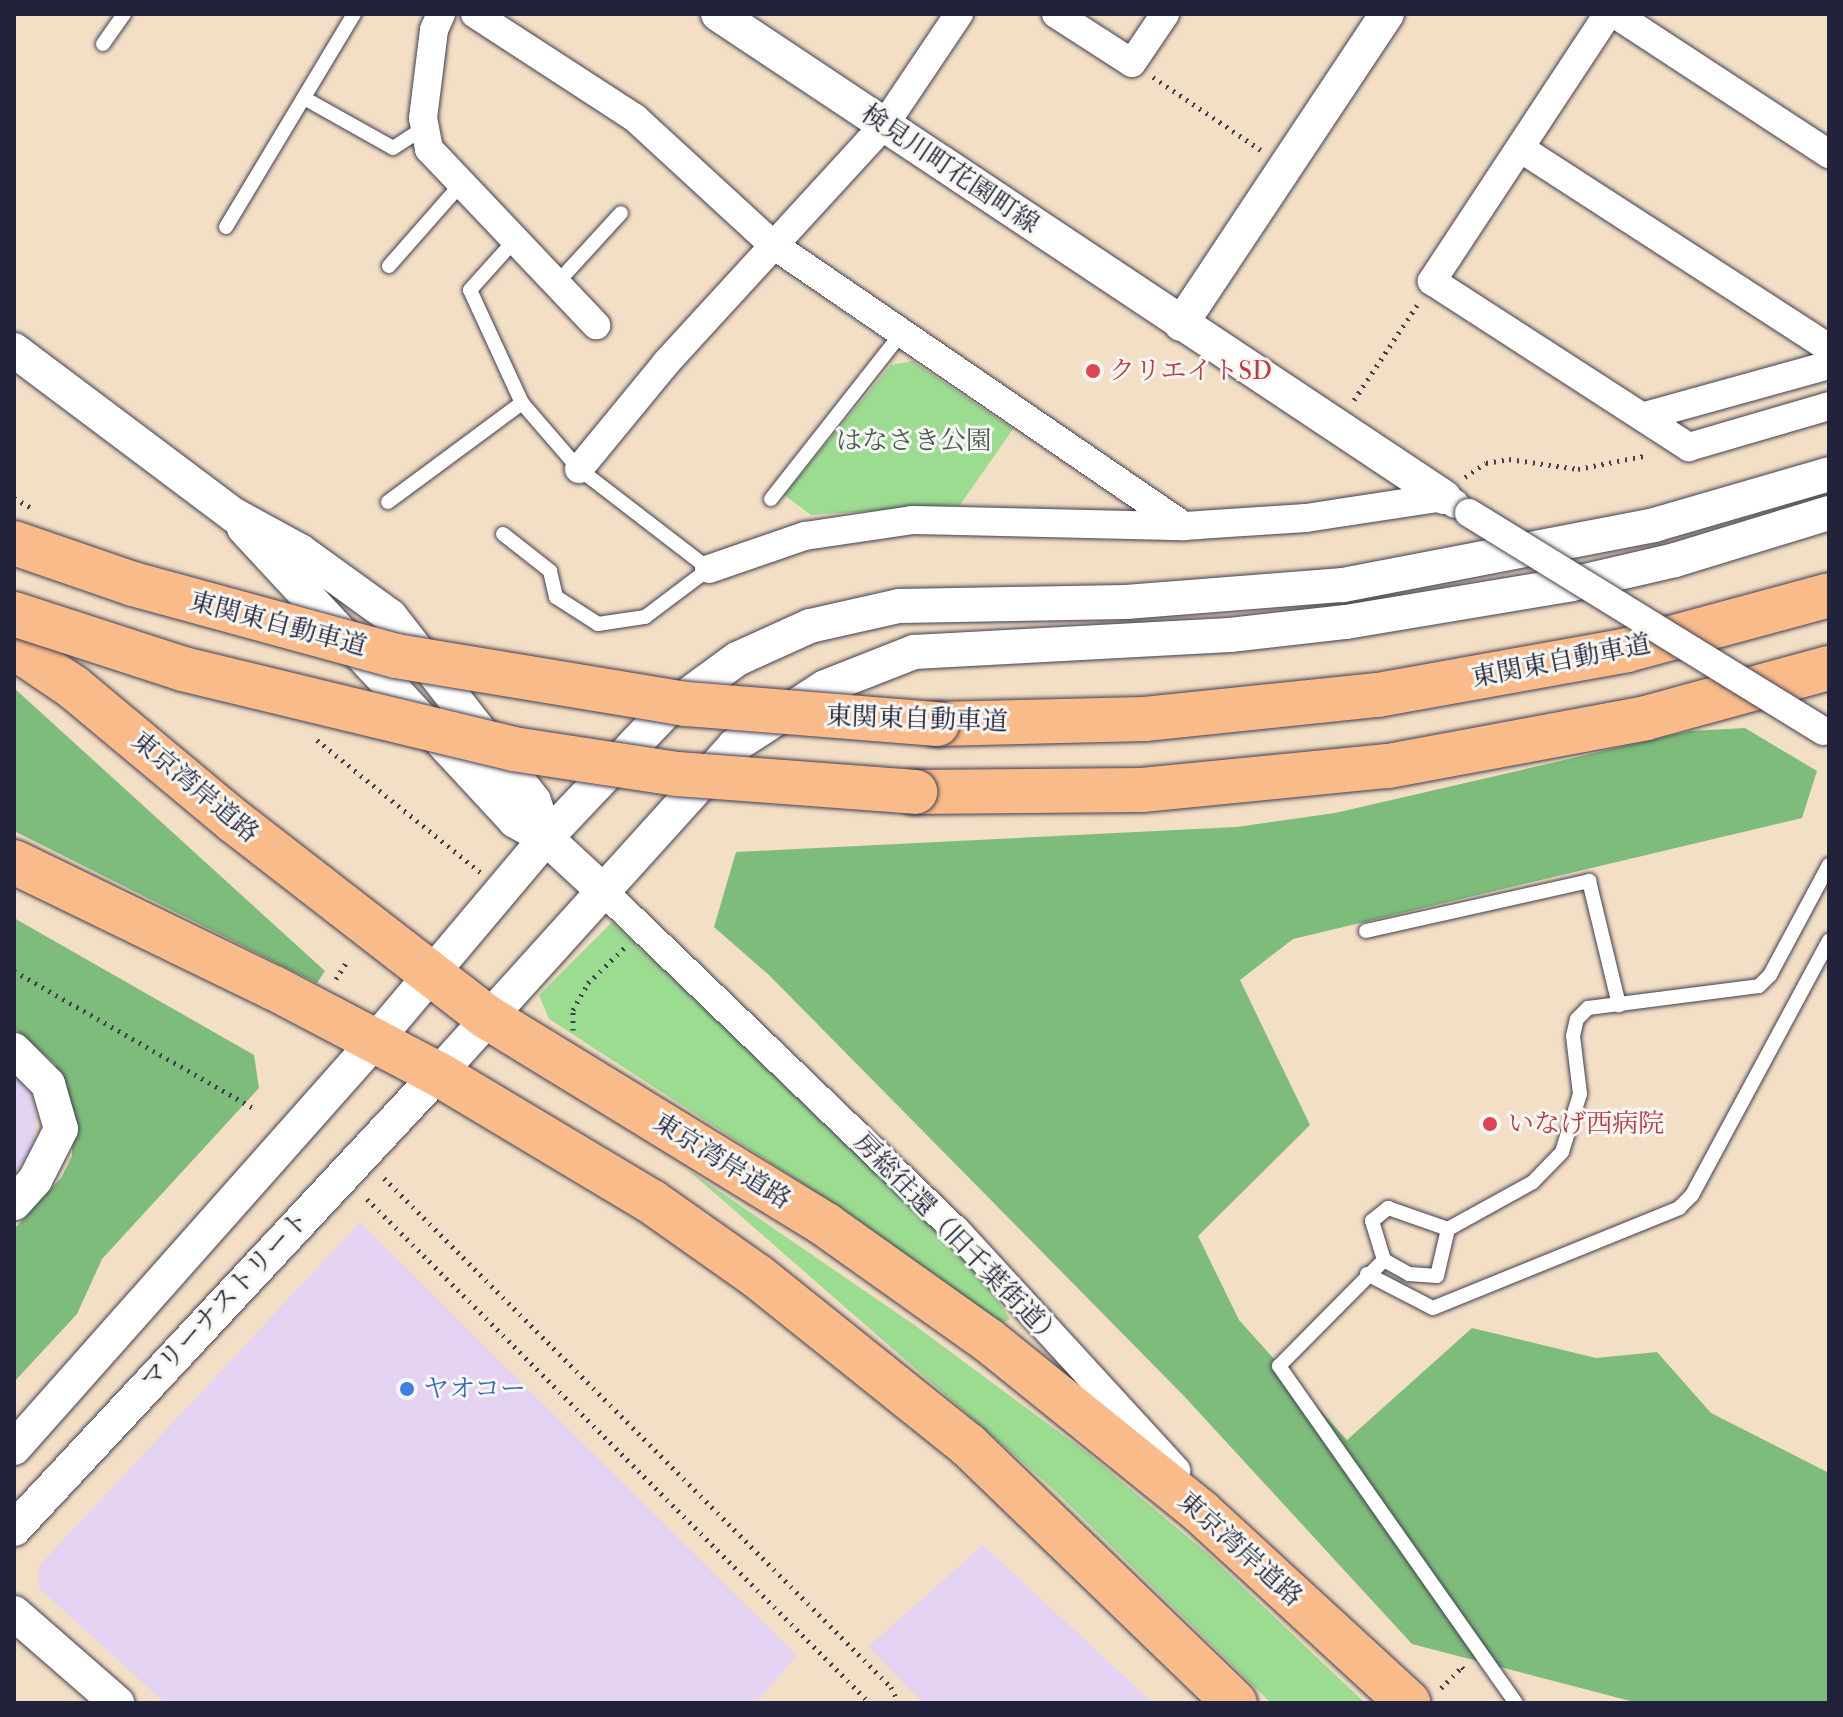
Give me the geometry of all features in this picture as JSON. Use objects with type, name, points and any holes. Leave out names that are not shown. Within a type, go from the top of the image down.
[{"type":"highway","name":"東関東自動車道","points":[[14,543],[133,584],[410,658],[687,704],[937,724],[1257,711],[1485,677],[1673,638],[1829,595]]},
{"type":"highway","points":[[14,614],[251,687],[513,749],[677,774],[915,792],[1142,790],[1388,766],[1631,721],[1829,668]]},
{"type":"highway","name":"東京湾岸道路","points":[[14,647],[73,687],[487,1017],[826,1225],[936,1301],[1143,1464],[1303,1604],[1422,1698]]},
{"type":"highway","points":[[14,862],[438,1074],[652,1202],[865,1360],[1040,1511],[1235,1703]]},
{"type":"street","points":[[441,14],[434,30],[425,127],[429,149],[513,242],[596,325]]},
{"type":"street","points":[[475,14],[635,118],[772,244],[900,335],[1184,526]]},
{"type":"street","name":"検見川町花園町線","points":[[718,14],[1181,324],[1454,494]]},
{"type":"street","points":[[579,469],[772,244],[885,124],[959,14]]},
{"type":"street","points":[[1056,14],[1132,63],[1165,14]]},
{"type":"street","points":[[1181,324],[1387,14]]},
{"type":"street","points":[[1608,14],[1432,281],[1689,447],[1829,406]]},
{"type":"street","points":[[1615,14],[1829,154]]},
{"type":"street","points":[[1520,148],[1829,348]]},
{"type":"street","points":[[14,350],[234,515],[300,551],[390,616],[534,801],[546,838]]},
{"type":"street","points":[[1645,416],[1829,365]]},
{"type":"street","name":"マリーナストリート","points":[[14,1448],[375,1041],[546,838],[666,711],[705,681],[773,642],[838,618],[899,606],[1126,602],[1343,585],[1654,525],[1829,474]]},
{"type":"street","points":[[709,569],[805,536],[898,521],[1184,526],[1306,518],[1454,494],[1673,638],[1826,733]]},
{"type":"street","name":"マリーナストリート","points":[[14,1529],[438,1074],[600,888],[734,746],[825,687],[884,661],[950,648],[1230,635],[1346,622],[1572,584],[1675,560],[1829,513]]},
{"type":"street","points":[[234,515],[280,572],[515,821],[546,838],[600,888]]},
{"type":"street","name":"房総往還（旧千葉街道）","points":[[600,888],[956,1230],[1303,1604]]},
{"type":"street","points":[[14,1050],[48,1084],[61,1129],[35,1180],[14,1203]]},
{"type":"street","points":[[14,1613],[117,1703]]},
{"type":"lane","points":[[103,44],[124,14]]},
{"type":"lane","points":[[226,227],[354,14]]},
{"type":"lane","points":[[304,98],[393,148],[425,127]]},
{"type":"lane","points":[[389,266],[461,184]]},
{"type":"lane","points":[[556,284],[621,213]]},
{"type":"lane","points":[[503,534],[550,571],[556,597],[598,624],[645,617],[709,569],[579,469],[522,403],[470,290],[513,242]]},
{"type":"lane","points":[[771,499],[900,335]]},
{"type":"lane","points":[[388,502],[522,403]]},
{"type":"lane","points":[[1448,1229],[1388,1208],[1372,1221],[1384,1260],[1409,1274],[1437,1276],[1448,1229],[1533,1182],[1562,1152],[1580,1094],[1573,1036],[1577,1019],[1588,1008],[1759,986],[1770,975],[1829,865]]},
{"type":"lane","points":[[1366,931],[1589,881],[1619,1005]]},
{"type":"lane","points":[[1367,1274],[1433,1308],[1679,1208],[1692,1195],[1829,941]]},
{"type":"lane","points":[[1384,1260],[1279,1366],[1516,1703]]},
{"type":"path","points":[[1132,63],[1286,167]]},
{"type":"path","points":[[1350,407],[1432,281]]},
{"type":"path","points":[[1454,494],[1462,479],[1486,463],[1509,459],[1578,469],[1689,447]]},
{"type":"path","points":[[573,1032],[573,1010],[588,983],[642,929]]},
{"type":"path","points":[[330,988],[346,963]]},
{"type":"path","points":[[14,971],[255,1109]]},
{"type":"path","points":[[383,1177],[891,1687],[899,1703]]},
{"type":"path","points":[[367,1199],[870,1703]]},
{"type":"path","points":[[1422,1698],[1462,1667],[1470,1676]]},
{"type":"shaded area","points":[[14,1068],[30,1088],[37,1116],[33,1147],[14,1176]]},
{"type":"shaded area","points":[[360,1222],[797,1656],[755,1703],[165,1703],[39,1588],[39,1566]]},
{"type":"shaded area","points":[[983,1545],[1153,1703],[923,1703],[868,1647]]},
{"type":"green space","name":"はなさき公園","points":[[912,361],[1013,429],[960,505],[811,515],[784,495],[891,365]]},
{"type":"green space","points":[[14,688],[325,971],[317,983],[14,831]]},
{"type":"green space","points":[[1745,728],[1817,771],[1802,818],[1293,939],[1240,980],[1310,1125],[1198,1236],[1239,1320],[1347,1440],[1472,1328],[1596,1358],[1657,1352],[1711,1413],[1829,1473],[1829,1703],[1638,1703],[1412,1644],[1184,1396],[769,975],[714,927],[736,852],[1236,827],[1335,813],[1690,731]]},
{"type":"green space","points":[[14,918],[254,1055],[259,1088],[102,1259],[77,1314],[14,1382],[14,1229],[61,1178],[72,1156],[73,1114],[55,1064],[14,1028]]},
{"type":"green space","points":[[612,922],[930,1222],[984,1280],[1010,1319],[999,1325],[814,1191],[549,1019],[539,995]]},
{"type":"green space","points":[[687,1169],[913,1324],[1086,1452],[1208,1554],[1365,1703],[1271,1703],[1052,1488]]},
{"type":"place","name":"クリエイトSD","points":[[1093,371]]},
{"type":"place","name":"いなげ西病院","points":[[1490,1124]]},
{"type":"place","name":"ヤオコー","points":[[407,1389]]}]
